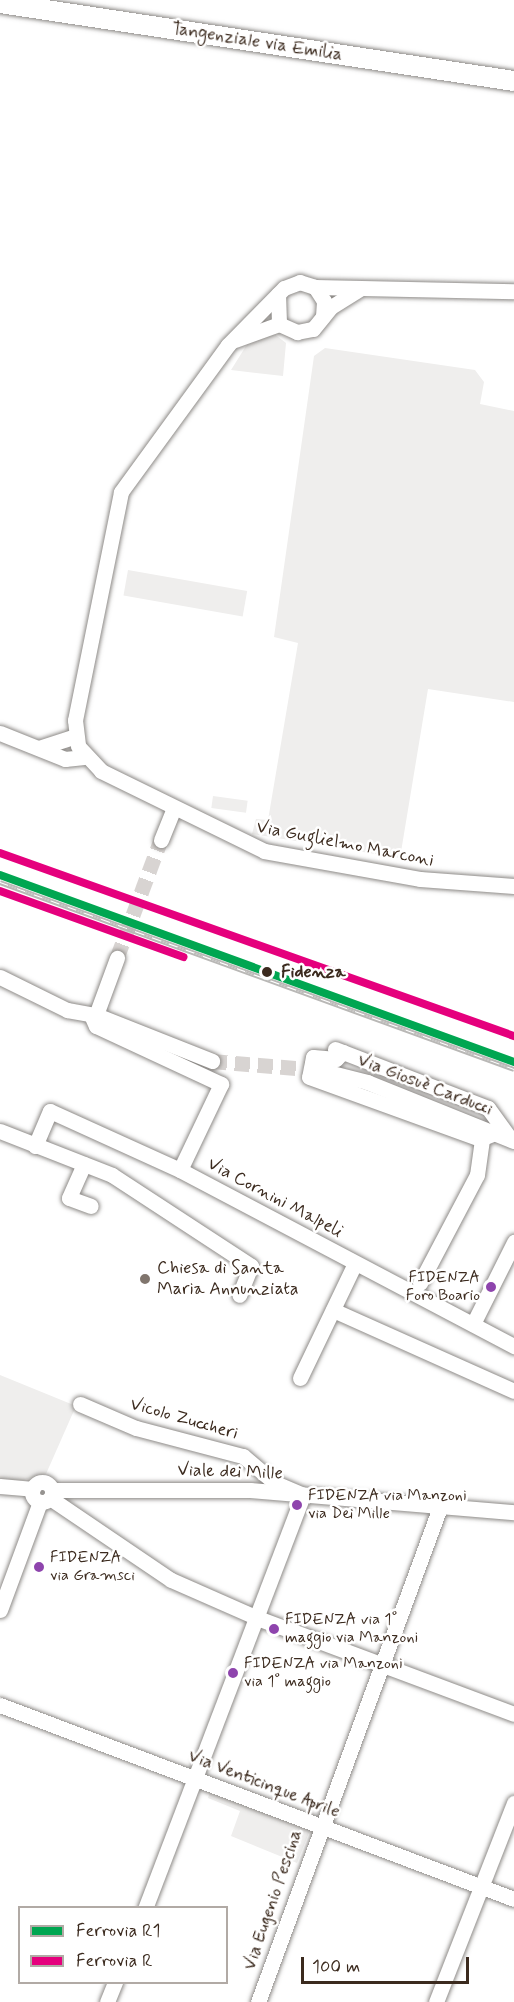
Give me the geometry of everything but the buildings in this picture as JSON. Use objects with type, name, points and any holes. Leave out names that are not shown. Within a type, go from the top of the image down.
[{"type":"main road","name":"Tangenziale via Emilia","points":[[0,3],[514,81]]},
{"type":"main road","points":[[439,70],[514,74]]},
{"type":"main road","points":[[439,70],[514,93]]},
{"type":"street","points":[[0,733],[65,759],[84,757],[75,736],[121,492],[228,345],[278,294],[291,284],[360,289],[514,291]]},
{"type":"street","points":[[315,287],[324,301],[323,316]]},
{"type":"street","points":[[228,345],[279,324],[305,332],[360,289]]},
{"type":"street","points":[[278,294],[279,324]]},
{"type":"street","points":[[39,748],[75,736]]},
{"type":"street","name":"Via Guglielmo Marconi","points":[[84,757],[173,811],[264,851],[420,879],[514,886]]},
{"type":"street","points":[[161,840],[173,811]]},
{"type":"street","points":[[117,958],[93,1015],[96,1026],[221,1084],[180,1170]]},
{"type":"street","points":[[0,977],[212,1061]]},
{"type":"street","points":[[338,1053],[470,1099],[488,1108],[501,1138],[309,1077],[313,1057],[338,1053]]},
{"type":"street","name":"Via Giosuè Carducci","points":[[320,1070],[367,1082],[501,1138]]},
{"type":"street","name":"Via Cornini Malpeli","points":[[35,1146],[50,1111],[180,1170],[513,1344]]},
{"type":"street","points":[[0,1131],[84,1164],[163,1206],[251,1266],[239,1295]]},
{"type":"street","points":[[420,1283],[477,1175],[501,1138]]},
{"type":"street","points":[[477,1175],[501,1138]]},
{"type":"street","points":[[84,1164],[69,1198],[91,1206]]},
{"type":"street","points":[[473,1324],[514,1242]]},
{"type":"street","points":[[300,1378],[356,1263]]},
{"type":"street","points":[[333,1310],[514,1391]]},
{"type":"street","name":"Vicolo Zuccheri","points":[[80,1404],[136,1428],[243,1456],[259,1471],[303,1495]]},
{"type":"street","points":[[250,1490],[259,1471]]},
{"type":"street","name":"Viale dei Mille","points":[[0,1486],[44,1495],[250,1490],[514,1512]]},
{"type":"street","points":[[0,1610],[44,1495],[171,1580],[260,1619],[514,1714]]},
{"type":"street","points":[[146,1906],[260,1619],[303,1495]]},
{"type":"street","name":"Via Eugenio Pescina","points":[[258,2002],[319,1825],[440,1507]]},
{"type":"street","name":"Via Venticinque Aprile","points":[[0,1705],[514,1899]]},
{"type":"street","points":[[436,2002],[514,1803]]},
{"type":"street","points":[[107,2002],[115,1984]]},
{"type":"shaded area","points":[[273,333],[286,343],[283,376],[231,370],[251,338]]},
{"type":"shaded area","points":[[325,348],[475,370],[484,382],[480,404],[514,411],[514,702],[428,689],[400,858],[252,834],[256,819],[268,820],[298,643],[274,637],[314,356]]},
{"type":"shaded area","points":[[128,570],[247,591],[243,617],[123,596]]},
{"type":"shaded area","points":[[213,796],[248,801],[246,813],[211,808]]},
{"type":"shaded area","points":[[0,1375],[76,1406],[46,1474],[20,1481],[0,1479]]},
{"type":"shaded area","points":[[210,1792],[310,1830],[297,1863],[231,1836],[240,1811],[208,1798]]},
{"type":"tunnel","points":[[117,958],[161,840]]},
{"type":"tunnel","points":[[212,1061],[320,1070]]},
{"type":"railway","points":[[0,882],[514,1069]]},
{"type":"rail line","name":"R","points":[[0,853],[514,1036]]},
{"type":"rail line","name":"R1","points":[[0,875],[514,1062]]},
{"type":"rail line","name":"R","points":[[0,891],[183,957]]},
{"type":"place","name":"Fidenza","points":[[267,972]]},
{"type":"place","name":"Chiesa di Santa Maria Annunziata","points":[[145,1279]]},
{"type":"place","name":"FIDENZA Foro Boario","points":[[491,1287]]},
{"type":"place","name":"FIDENZA via Manzoni via Dei Mille","points":[[297,1505]]},
{"type":"place","name":"FIDENZA via Gramsci","points":[[39,1567]]},
{"type":"place","name":"FIDENZA via 1° maggio via Manzoni","points":[[274,1629]]},
{"type":"place","name":"FIDENZA via Manzoni via 1° maggio","points":[[233,1673]]}]
